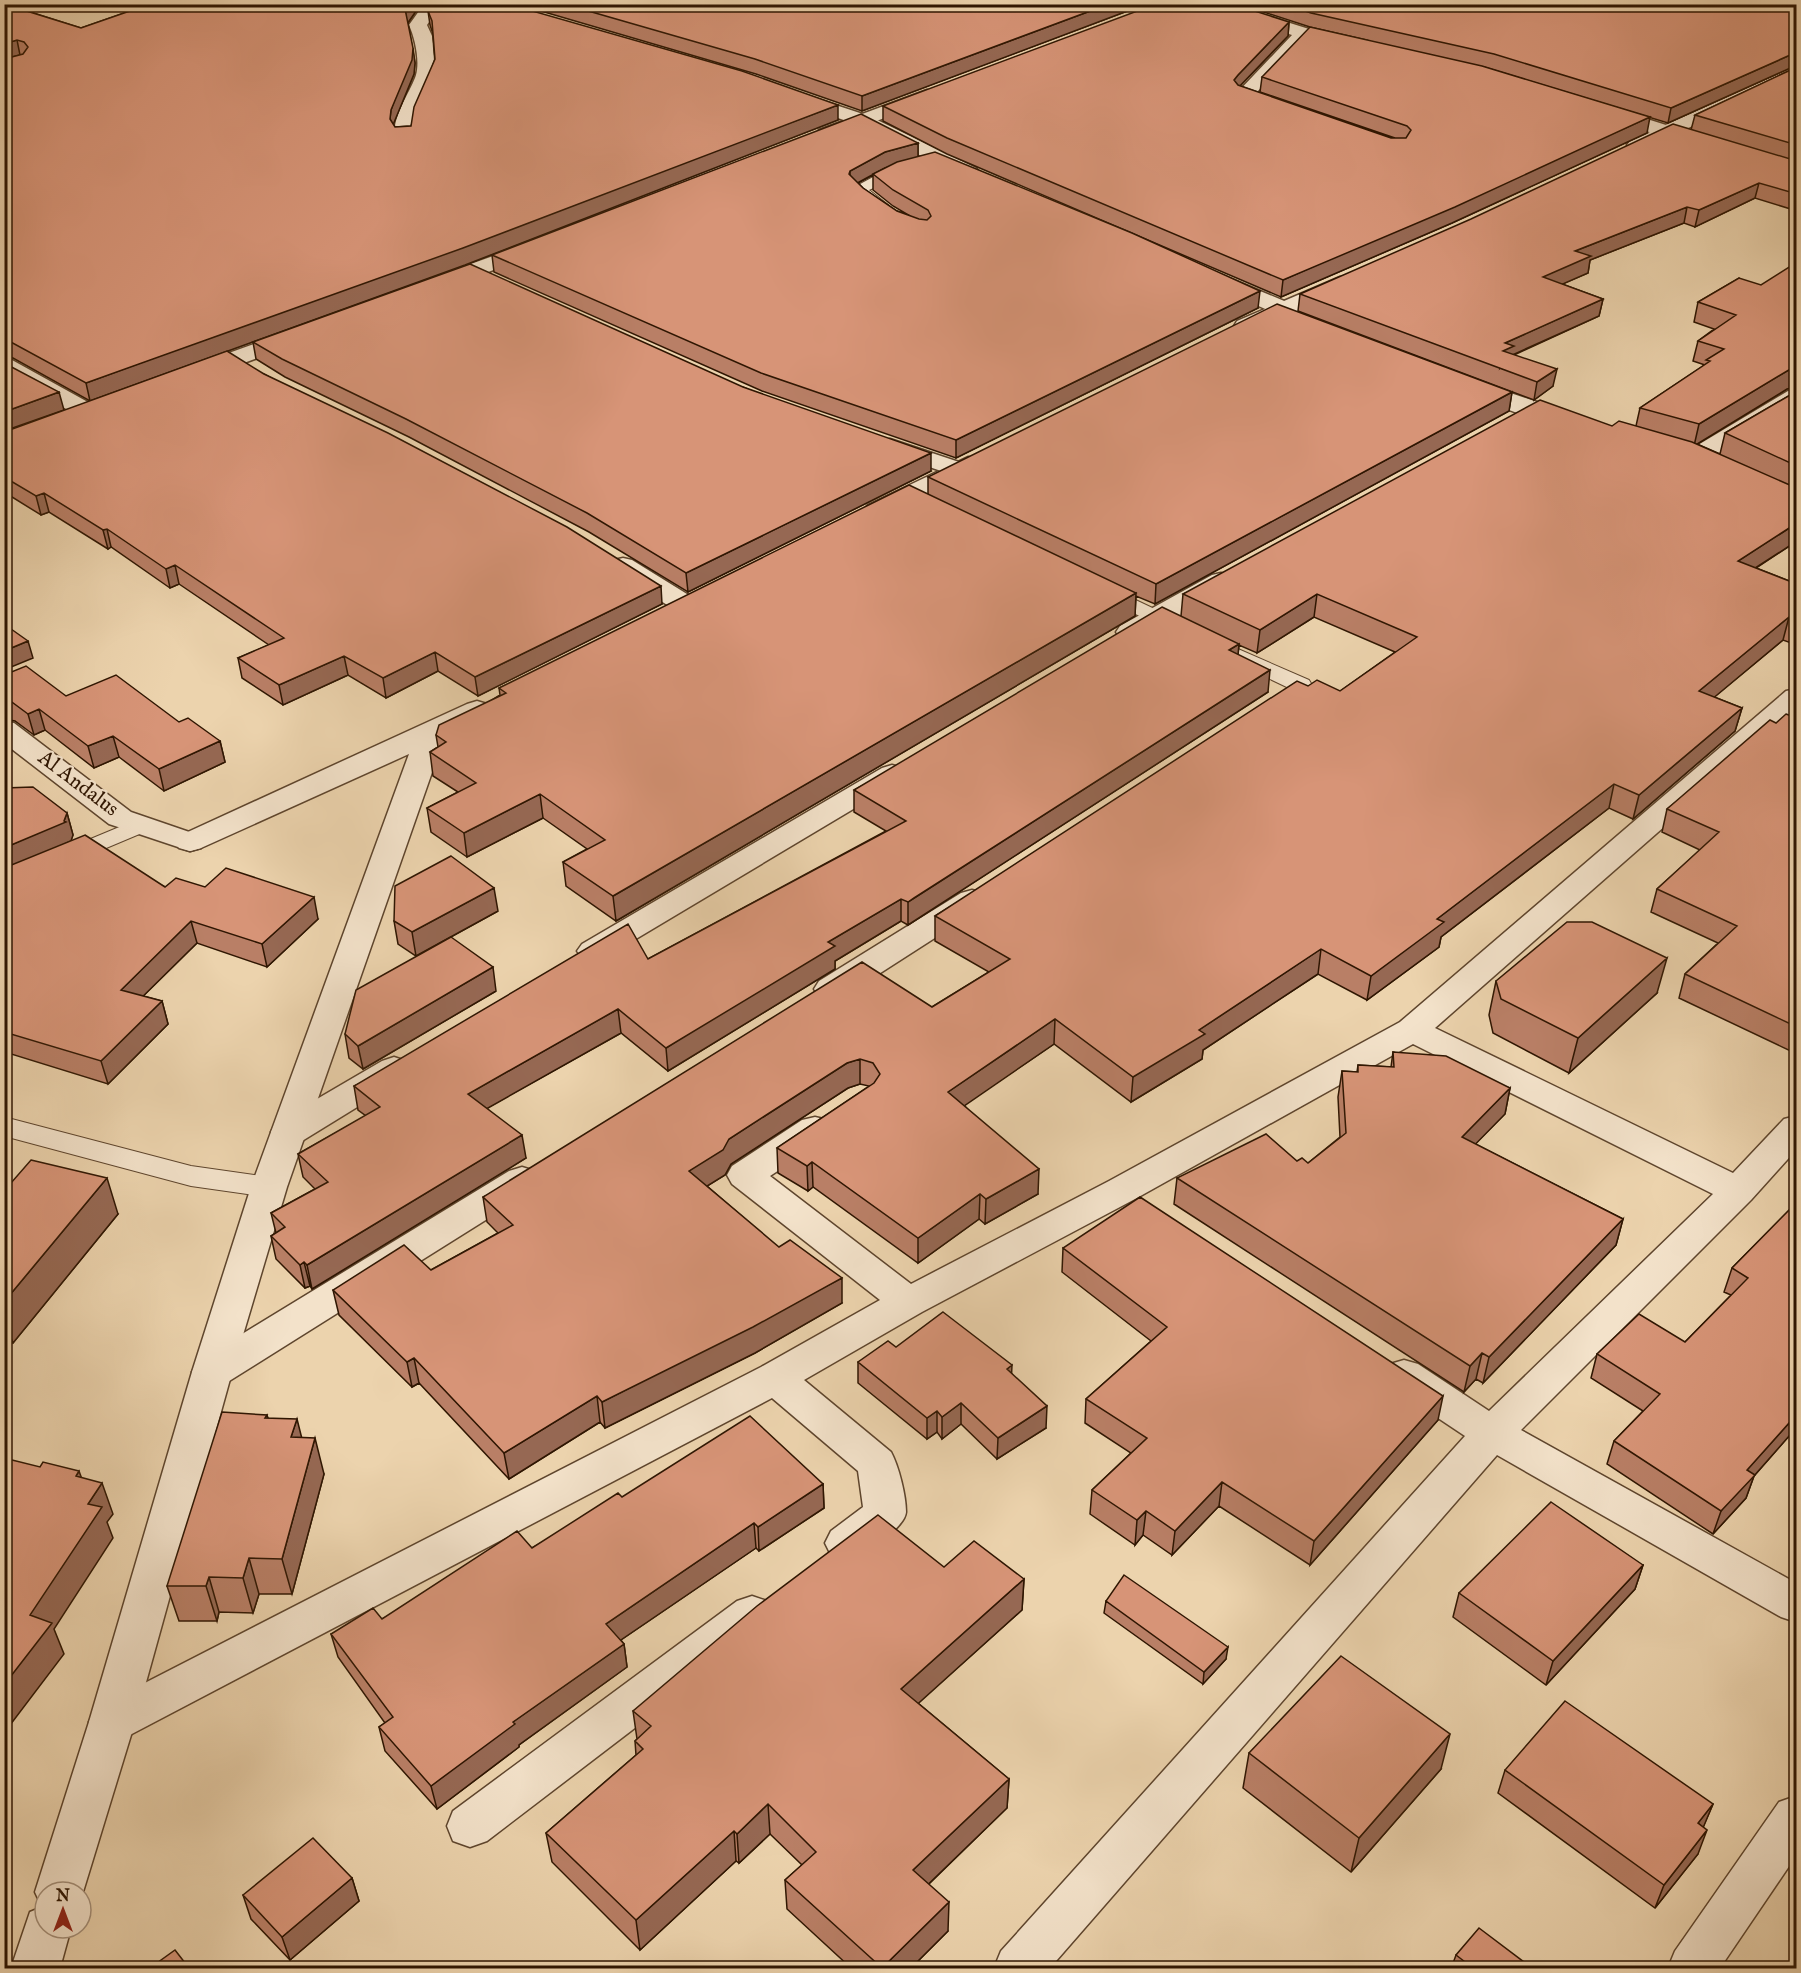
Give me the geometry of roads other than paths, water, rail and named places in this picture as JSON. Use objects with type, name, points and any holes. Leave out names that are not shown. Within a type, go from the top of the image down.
[{"type":"street","points":[[404,136],[405,122],[426,73],[423,36],[418,25],[433,4]]},
{"type":"street","points":[[1210,4],[1304,33],[1369,47]]},
{"type":"street","points":[[1299,113],[1244,94],[1304,33]]},
{"type":"street","points":[[1617,155],[1797,71]]},
{"type":"street","points":[[806,141],[950,87]]},
{"type":"street","points":[[783,92],[861,120],[939,160],[982,178]]},
{"type":"street","points":[[1588,106],[1665,132],[1720,147]]},
{"type":"street","points":[[419,291],[551,241]]},
{"type":"street","points":[[473,271],[495,281]]},
{"type":"street","points":[[1200,271],[1281,308],[1285,316],[1338,336]]},
{"type":"street","points":[[1228,335],[1281,308],[1355,276]]},
{"type":"street","points":[[172,381],[311,331]]},
{"type":"street","points":[[235,359],[260,374]]},
{"type":"street","points":[[4,365],[87,411]]},
{"type":"street","points":[[1445,377],[1533,410],[1588,425]]},
{"type":"street","points":[[1697,457],[1797,396]]},
{"type":"street","points":[[1502,427],[1533,410]]},
{"type":"street","points":[[866,438],[956,470]]},
{"type":"street","points":[[854,521],[917,500],[956,470],[987,454]]},
{"type":"street","points":[[608,557],[686,605]]},
{"type":"street","points":[[1105,647],[1240,571]]},
{"type":"street","points":[[1271,704],[1301,685]]},
{"type":"street","points":[[112,1722],[775,1378],[908,1302],[1137,1200],[1412,1030],[1797,697]]},
{"type":"street","points":[[63,1880],[112,1722],[212,1372],[269,1187],[431,733],[495,701]]},
{"type":"street","name":"Al Andalus","points":[[4,729],[120,818],[190,842],[431,733]]},
{"type":"street","points":[[575,962],[911,762]]},
{"type":"street","points":[[804,1006],[995,885]]},
{"type":"street","points":[[1412,1030],[1738,1191]]},
{"type":"street","points":[[289,1132],[422,1053]]},
{"type":"street","points":[[842,1111],[745,1175],[908,1302]]},
{"type":"street","points":[[1018,1968],[1492,1432],[1738,1191],[1797,1128]]},
{"type":"street","points":[[212,1372],[549,1164]]},
{"type":"street","points":[[1372,1354],[1492,1432],[1797,1604]]},
{"type":"street","points":[[775,1378],[877,1464],[885,1514],[819,1563]]},
{"type":"street","points":[[470,1826],[781,1592]]},
{"type":"street","points":[[1692,1968],[1797,1817]]},
{"type":"street","points":[[35,1968],[43,1940]]},
{"type":"lane","points":[[896,216],[859,189],[891,172],[939,160]]},
{"type":"lane","points":[[1083,581],[1197,636]]},
{"type":"lane","points":[[1218,646],[1301,685]]},
{"type":"lane","points":[[4,884],[141,825]]},
{"type":"lane","points":[[4,1126],[191,1176],[269,1187]]}]
